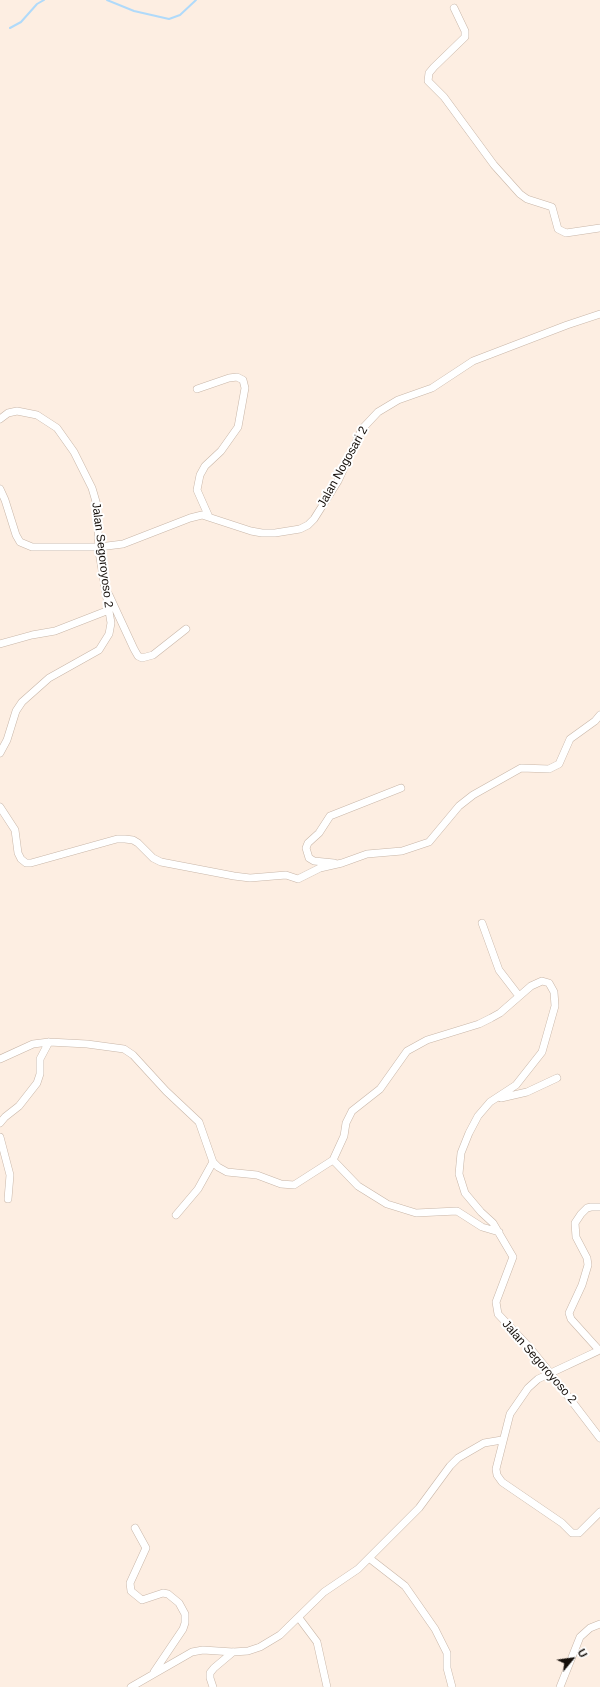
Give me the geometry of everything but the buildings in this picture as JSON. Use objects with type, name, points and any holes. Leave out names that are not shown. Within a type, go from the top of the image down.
[{"type":"street","points":[[454,8],[465,31],[465,37],[434,67],[429,73],[428,81],[444,98],[494,165],[520,194],[527,199],[552,207],[558,229],[566,233],[600,228]]},
{"type":"street","name":"Jalan Nogosari 2","points":[[0,489],[16,535],[25,545],[32,547],[99,547],[123,544],[190,518],[202,515],[262,533],[292,531],[308,525],[338,481],[362,429],[378,412],[398,400],[432,388],[473,361],[567,324],[600,314]]},
{"type":"street","points":[[197,390],[229,378],[237,377],[243,380],[245,388],[238,427],[221,451],[205,466],[200,475],[197,490],[209,517]]},
{"type":"street","name":"Jalan Segoroyoso 2","points":[[0,419],[8,413],[17,411],[37,415],[57,428],[74,452],[92,488],[97,505],[99,547],[111,629],[99,650],[49,678],[22,702],[16,712],[7,740],[0,753]]},
{"type":"street","points":[[105,587],[138,656],[142,658],[153,655],[186,629]]},
{"type":"street","points":[[0,644],[32,635],[55,631],[109,610]]},
{"type":"street","points":[[0,807],[14,830],[18,853],[21,859],[26,863],[125,839],[133,840],[138,843],[153,858],[161,862],[250,878],[286,875],[298,879],[320,868],[342,863],[367,854],[402,851],[428,842],[459,806],[472,795],[521,768],[549,769],[559,764],[570,739],[591,724],[600,715]]},
{"type":"street","points":[[342,863],[314,861],[309,858],[306,848],[308,843],[319,833],[330,816],[401,788]]},
{"type":"street","points":[[482,923],[499,970],[519,996]]},
{"type":"street","name":"Jalan Segoroyoso 2","points":[[333,1160],[344,1136],[346,1123],[352,1111],[380,1089],[406,1051],[427,1040],[479,1024],[500,1013],[519,996],[537,983],[545,981],[549,983],[552,987],[555,998],[553,1014],[542,1052],[516,1085],[485,1107],[469,1133],[461,1153],[459,1174],[465,1193],[481,1212],[493,1223],[513,1257],[496,1302],[498,1314],[551,1374],[600,1438]]},
{"type":"street","points":[[0,1059],[32,1044],[49,1042],[87,1044],[124,1050],[133,1055],[166,1091],[198,1122],[213,1162],[227,1172],[257,1175],[281,1184],[294,1185],[333,1160],[358,1186],[387,1204],[416,1213],[450,1210],[457,1211],[482,1227],[499,1232]]},
{"type":"street","points":[[0,1123],[5,1116],[20,1106],[37,1083],[40,1074],[40,1059],[49,1042]]},
{"type":"street","points":[[496,1098],[527,1092],[557,1078]]},
{"type":"street","points":[[0,1137],[10,1175],[8,1199]]},
{"type":"street","points":[[176,1215],[198,1189],[213,1162]]},
{"type":"street","points":[[600,1207],[587,1208],[575,1223],[576,1237],[587,1258],[588,1265],[582,1285],[569,1313],[571,1319],[600,1350],[535,1382],[524,1393],[511,1412],[502,1440],[496,1469],[497,1476],[502,1482],[562,1523],[574,1534],[579,1533],[600,1512]]},
{"type":"street","points":[[132,1687],[186,1655],[197,1651],[248,1651],[260,1647],[280,1635],[324,1592],[358,1568],[369,1558],[419,1508],[450,1466],[458,1458],[484,1443],[502,1440]]},
{"type":"street","points":[[135,1528],[146,1548],[130,1583],[131,1591],[142,1600],[163,1593],[168,1594],[179,1603],[185,1614],[183,1629],[153,1674]]},
{"type":"street","points":[[369,1558],[405,1586],[435,1629],[447,1653],[448,1675],[452,1687]]},
{"type":"street","points":[[299,1618],[315,1638],[326,1687]]},
{"type":"street","points":[[560,1687],[576,1643],[590,1628],[600,1624]]},
{"type":"street","points":[[213,1687],[210,1673],[233,1652]]},
{"type":"waterway","points":[[10,28],[21,22],[37,4],[44,0]]},
{"type":"waterway","points":[[107,0],[134,11],[169,19],[180,15],[196,0]]}]
